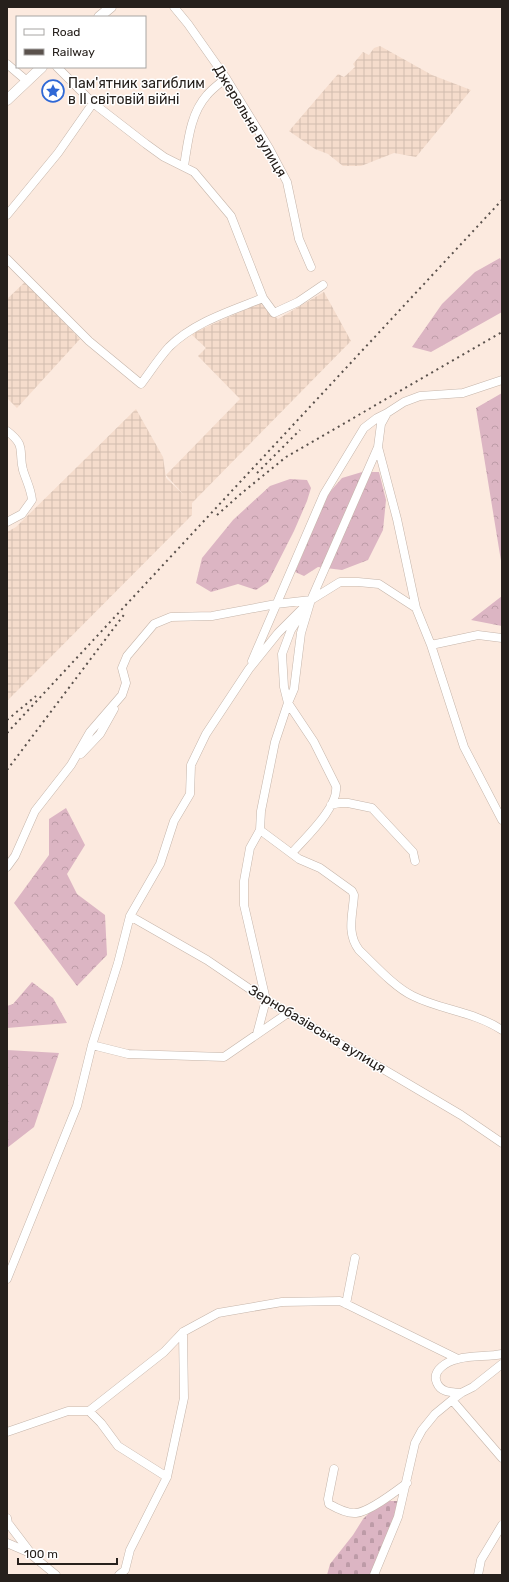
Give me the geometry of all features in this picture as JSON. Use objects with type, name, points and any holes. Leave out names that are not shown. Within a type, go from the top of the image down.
[{"type":"main road","points":[[100,16],[111,7]]},
{"type":"main road","points":[[7,100],[41,68]]},
{"type":"street","name":"Джерельна вулиця","points":[[174,7],[188,24],[226,78],[269,148],[287,182],[299,239],[311,267]]},
{"type":"street","points":[[7,64],[27,81]]},
{"type":"street","points":[[58,68],[93,103],[164,157],[194,172],[231,216],[263,298],[274,314],[298,302],[323,285]]},
{"type":"street","points":[[184,166],[192,122],[198,108],[207,95],[226,78]]},
{"type":"street","points":[[7,214],[58,153],[93,103]]},
{"type":"street","points":[[7,259],[89,341],[141,384],[169,347],[184,335],[219,316],[263,298]]},
{"type":"street","points":[[249,669],[324,494],[364,428],[377,418],[404,402],[420,396],[463,393],[502,380]]},
{"type":"street","points":[[257,1034],[266,1000],[244,905],[244,881],[250,848],[260,830],[261,811],[275,742],[294,689],[301,633],[311,600],[378,448],[381,424],[387,413]]},
{"type":"street","points":[[7,432],[17,438],[22,452],[23,468],[30,488],[32,500],[22,514],[7,522]]},
{"type":"street","points":[[378,448],[397,520],[416,608],[431,645],[464,747],[502,820]]},
{"type":"street","points":[[7,1279],[78,1106],[92,1045],[118,963],[130,916],[160,864],[174,821],[190,794],[191,765],[206,734],[249,669],[278,633],[311,600],[340,582],[379,584],[416,608]]},
{"type":"street","points":[[7,866],[15,856],[35,811],[71,765],[90,732],[122,695],[126,683],[122,668],[127,656],[154,624],[171,617],[212,616],[276,604],[311,600]]},
{"type":"street","points":[[292,853],[323,818],[337,792],[336,786],[314,742],[288,703],[284,687],[282,654],[291,630],[311,600]]},
{"type":"street","points":[[431,645],[478,635],[502,638]]},
{"type":"street","points":[[331,805],[348,803],[372,808],[414,852],[415,861]]},
{"type":"street","points":[[260,830],[300,859],[320,868],[352,891],[354,895],[351,932],[354,943],[359,950],[400,987],[411,995],[420,999],[475,1017],[502,1030]]},
{"type":"street","name":"Зернобазівська вулиця","points":[[130,916],[207,960],[266,1000],[462,1115],[502,1143]]},
{"type":"street","points":[[92,1045],[128,1054],[224,1057],[288,1013]]},
{"type":"street","points":[[346,1304],[355,1258]]},
{"type":"street","points":[[7,1432],[68,1412],[89,1411],[164,1352],[183,1332],[218,1313],[282,1302],[340,1301],[458,1359]]},
{"type":"street","points":[[119,1575],[125,1570],[130,1550],[167,1477],[184,1398],[183,1332]]},
{"type":"street","points":[[461,1393],[444,1390],[437,1385],[435,1377],[441,1367],[458,1359],[502,1354]]},
{"type":"street","points":[[374,1575],[398,1517],[415,1443],[422,1430],[435,1414],[461,1393],[474,1387],[502,1364]]},
{"type":"street","points":[[452,1400],[502,1458]]},
{"type":"street","points":[[89,1411],[102,1423],[118,1446],[167,1477]]},
{"type":"street","points":[[334,1469],[328,1499],[329,1504],[354,1514],[362,1512],[385,1499],[406,1483]]},
{"type":"street","points":[[7,1518],[8,1523],[33,1556]]},
{"type":"street","points":[[478,1575],[481,1560],[502,1525]]},
{"type":"street","points":[[7,1543],[28,1552],[56,1575]]},
{"type":"shaded area","points":[[380,46],[432,75],[471,90],[416,157],[394,153],[361,166],[343,166],[328,154],[315,149],[289,131],[338,74],[344,77],[355,67],[353,64],[363,52],[369,55],[374,48]]},
{"type":"shaded area","points":[[25,282],[80,339],[17,408],[7,398],[7,299]]},
{"type":"shaded area","points":[[324,292],[351,341],[192,503],[192,515],[7,701],[7,532],[16,527],[136,409],[163,457],[166,478],[184,495],[166,475],[240,399],[198,356],[206,348],[191,334],[260,303],[278,319]]},
{"type":"green space","points":[[500,258],[502,263],[502,312],[431,352],[412,347],[442,304],[475,272]]},
{"type":"green space","points":[[502,393],[502,567],[476,408]]},
{"type":"green space","points":[[362,472],[379,472],[386,500],[383,530],[368,560],[342,570],[318,567],[304,576],[295,572],[328,494],[342,478]]},
{"type":"green space","points":[[290,479],[307,480],[311,488],[294,531],[268,582],[256,590],[238,584],[211,592],[196,583],[202,558],[233,520],[270,486]]},
{"type":"green space","points":[[502,596],[502,626],[471,620]]},
{"type":"green space","points":[[66,808],[85,845],[67,874],[77,894],[105,915],[107,955],[77,986],[14,903],[49,855],[49,819]]},
{"type":"green space","points":[[32,982],[53,998],[67,1023],[7,1028],[7,1006],[13,1004]]},
{"type":"green space","points":[[7,1050],[59,1053],[34,1127],[7,1148]]},
{"type":"green space","points":[[389,1501],[398,1501],[401,1504],[374,1575],[327,1575],[330,1564],[353,1535],[363,1519],[369,1513]]},
{"type":"railway","points":[[7,733],[502,200]]},
{"type":"railway","points":[[217,515],[286,457],[502,332]]},
{"type":"railway","points":[[257,473],[300,430]]},
{"type":"railway","points":[[7,770],[126,612]]},
{"type":"railway","points":[[7,720],[36,696]]},
{"type":"place","name":"Пам'ятник загиблим в II світовій війні","points":[[53,91]]}]
